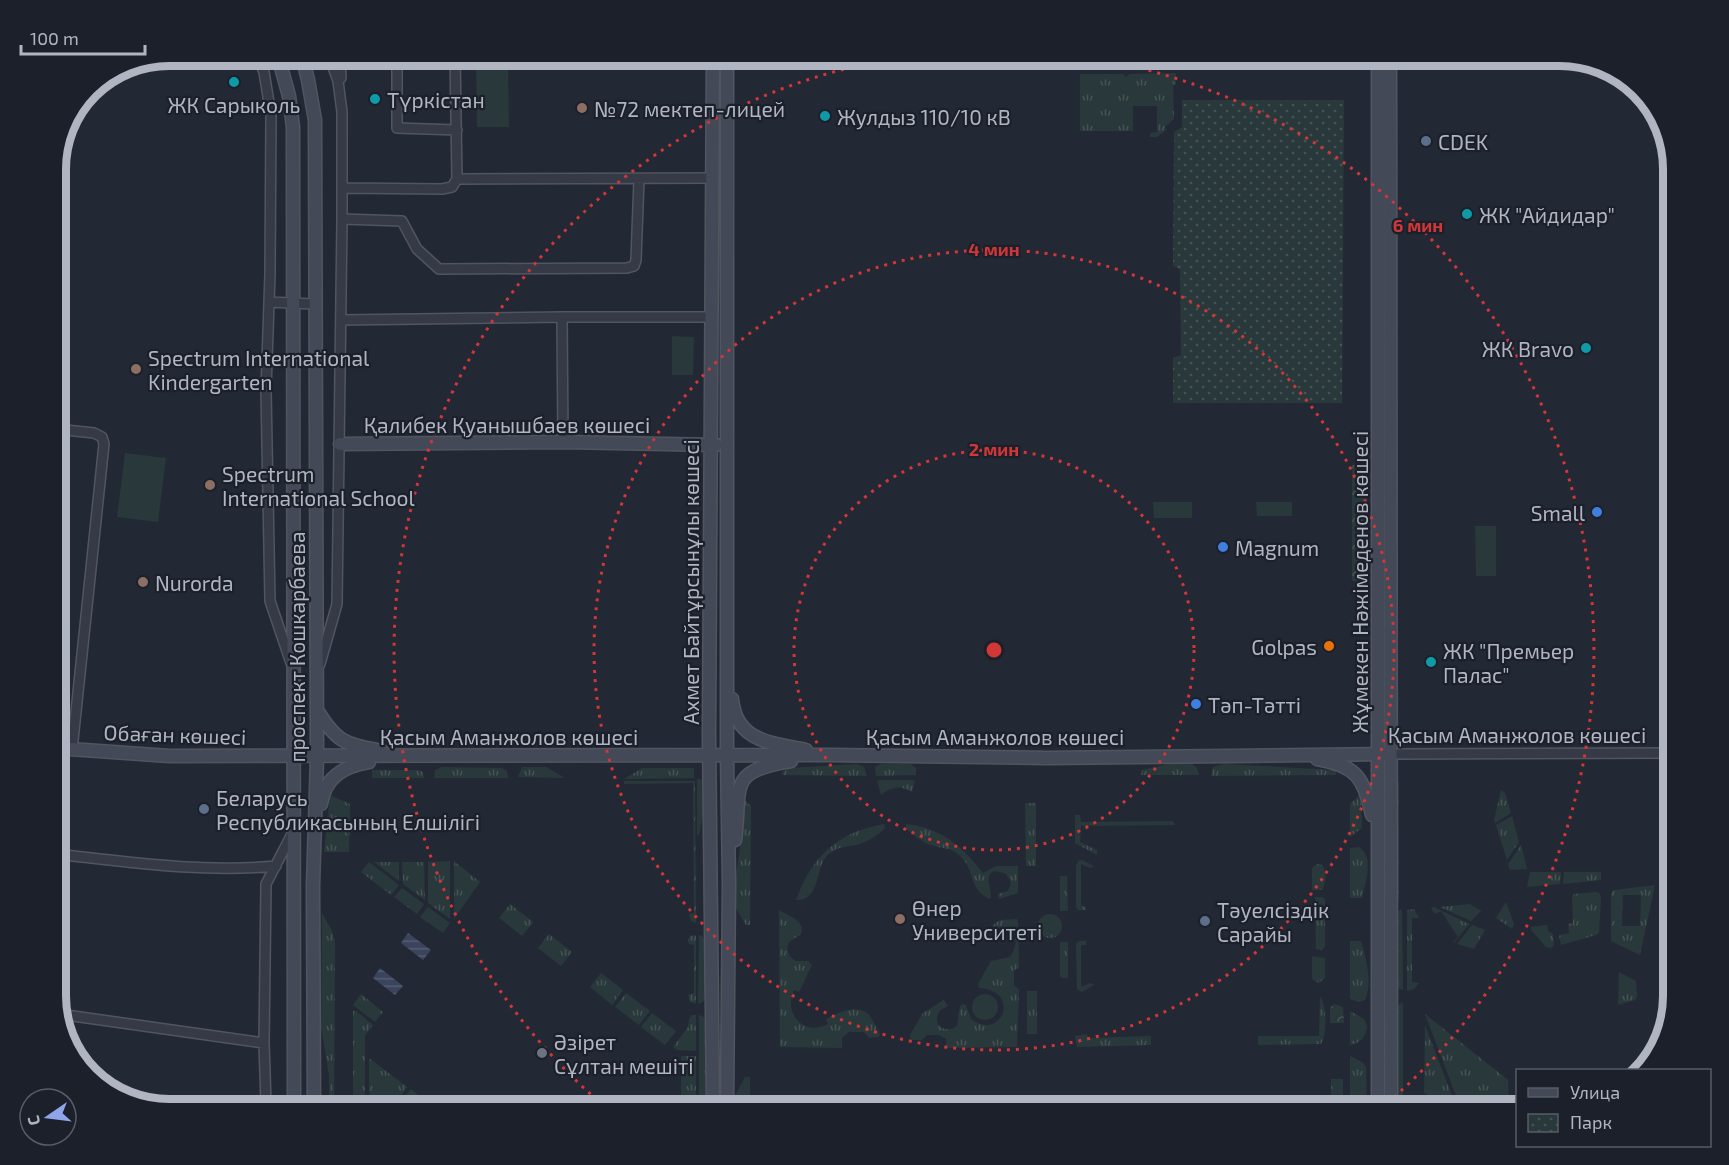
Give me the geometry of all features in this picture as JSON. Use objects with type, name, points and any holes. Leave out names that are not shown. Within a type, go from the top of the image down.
[{"type":"main road","points":[[281,66],[289,96],[293,127],[294,1099]]},
{"type":"main road","name":"проспект Кошкарбаева","points":[[305,66],[315,120],[317,757],[313,885],[315,1099]]},
{"type":"main road","name":"Ахмет Байтұрсынұлы көшесі","points":[[712,66],[709,755],[713,1099]]},
{"type":"main road","name":"Ахмет Байтұрсынұлы көшесі","points":[[727,66],[729,883],[727,1099]]},
{"type":"main road","name":"Жұмекен Нәжімеденов көшесі","points":[[1378,66],[1384,754],[1391,1099]]},
{"type":"main road","name":"Жұмекен Нәжімеденов көшесі","points":[[1378,1099],[1377,846],[1384,754],[1390,66]]},
{"type":"main road","name":"Қалибек Қуанышбаев көшесі","points":[[340,444],[563,442],[727,446]]},
{"type":"main road","points":[[727,634],[733,703],[740,724],[763,741],[831,755]]},
{"type":"main road","points":[[317,709],[327,728],[345,742],[406,756]]},
{"type":"main road","name":"Обаған көшесі","points":[[66,749],[169,756],[317,757]]},
{"type":"main road","name":"Қасым Аманжолов көшесі","points":[[317,757],[831,755],[1048,758],[1384,754]]},
{"type":"main road","points":[[729,883],[739,792],[748,774],[765,765],[831,755]]},
{"type":"main road","points":[[1292,755],[1344,766],[1354,771],[1360,778],[1368,797],[1377,846]]},
{"type":"main road","points":[[314,852],[324,789],[330,780],[338,772],[357,764],[406,756]]},
{"type":"street","points":[[261,66],[271,115],[266,390],[270,601],[294,671]]},
{"type":"street","points":[[333,66],[338,81],[341,107]]},
{"type":"street","points":[[316,675],[337,604],[342,219],[340,66]]},
{"type":"street","points":[[397,66],[397,128],[457,130]]},
{"type":"street","points":[[342,188],[442,189],[452,187],[457,179],[455,66]]},
{"type":"street","points":[[457,179],[712,178]]},
{"type":"street","points":[[342,219],[402,221],[417,249],[439,269],[627,267],[634,266],[636,260],[639,179]]},
{"type":"street","points":[[269,302],[314,304]]},
{"type":"street","points":[[562,317],[563,442]]},
{"type":"street","points":[[341,320],[711,317]]},
{"type":"street","points":[[66,430],[94,434],[102,437],[104,444],[66,734]]},
{"type":"street","name":"Қасым Аманжолов көшесі","points":[[1384,754],[1425,752],[1663,753]]},
{"type":"street","points":[[266,1099],[264,1043],[266,884],[294,830]]},
{"type":"street","points":[[66,855],[183,868],[276,866]]},
{"type":"street","points":[[68,1015],[264,1043]]},
{"type":"green space","points":[[476,66],[508,66],[509,127],[477,127]]},
{"type":"green space","points":[[1176,73],[1176,84],[1173,85],[1174,119],[1157,137],[1150,137],[1150,133],[1157,132],[1157,106],[1133,106],[1133,131],[1080,131],[1080,74],[1123,74],[1126,77],[1130,74]]},
{"type":"green space","points":[[1182,100],[1344,100],[1342,403],[1173,403],[1173,358],[1181,355],[1180,269],[1173,266],[1174,132],[1182,127]]},
{"type":"green space","points":[[672,336],[694,337],[693,375],[672,375]]},
{"type":"green space","points":[[125,453],[166,458],[158,522],[117,517]]},
{"type":"green space","points":[[1352,465],[1367,465],[1366,577],[1363,582],[1352,581]]},
{"type":"green space","points":[[1153,502],[1192,502],[1192,518],[1154,518]]},
{"type":"green space","points":[[1256,502],[1292,502],[1292,516],[1257,516]]},
{"type":"green space","points":[[1475,526],[1496,526],[1496,576],[1476,576]]},
{"type":"green space","points":[[857,764],[864,767],[867,776],[782,775],[783,771],[789,768]]},
{"type":"green space","points":[[881,764],[911,764],[916,768],[916,775],[876,776],[875,767]]},
{"type":"green space","points":[[1168,764],[1192,764],[1197,768],[1199,775],[1141,775],[1142,770]]},
{"type":"green space","points":[[1224,764],[1336,770],[1336,775],[1211,776],[1213,767]]},
{"type":"green space","points":[[442,767],[502,768],[507,771],[508,778],[434,778],[435,770]]},
{"type":"green space","points":[[522,767],[546,767],[565,778],[518,777]]},
{"type":"green space","points":[[642,768],[694,768],[694,778],[624,779]]},
{"type":"green space","points":[[372,770],[419,770],[423,772],[424,778],[372,778]]},
{"type":"green space","points":[[697,779],[704,779],[704,808],[699,835],[697,835]]},
{"type":"green space","points":[[877,780],[915,780],[912,792],[904,788],[896,788],[881,795]]},
{"type":"green space","points":[[624,781],[695,781],[696,923],[691,921],[689,914],[694,913],[693,783],[624,784]]},
{"type":"green space","points":[[1394,782],[1399,782],[1399,901],[1395,899]]},
{"type":"green space","points":[[1501,790],[1505,793],[1511,813],[1495,823],[1494,820]]},
{"type":"green space","points":[[330,795],[350,804],[349,852],[324,852]]},
{"type":"green space","points":[[1359,795],[1362,828],[1350,837],[1350,804]]},
{"type":"green space","points":[[740,796],[751,806],[750,925],[746,925],[734,905],[734,888],[740,849]]},
{"type":"green space","points":[[1025,803],[1036,803],[1036,866],[1026,866]]},
{"type":"green space","points":[[1075,815],[1080,815],[1081,822],[1173,821],[1175,825],[1081,826],[1080,842],[1097,850],[1097,855],[1075,843]]},
{"type":"green space","points":[[1512,816],[1519,842],[1507,860],[1496,825]]},
{"type":"green space","points":[[884,824],[885,828],[868,840],[840,848],[829,854],[809,896],[796,900],[810,871],[829,848],[853,833]]},
{"type":"green space","points":[[906,824],[930,829],[950,840],[983,873],[996,866],[1018,866],[1018,893],[999,899],[998,894],[1008,891],[1011,883],[1006,874],[998,871],[990,874],[990,899],[983,895],[975,885],[966,863],[958,854],[924,842],[906,829]]},
{"type":"green space","points":[[1521,845],[1527,869],[1510,870],[1508,864]]},
{"type":"green space","points":[[1359,847],[1367,857],[1367,878],[1362,898],[1350,898],[1350,848]]},
{"type":"green space","points":[[1082,860],[1094,866],[1090,868],[1081,864],[1081,906],[1086,907],[1086,910],[1078,910],[1076,907],[1076,866],[1078,861]]},
{"type":"green space","points":[[450,861],[450,919],[428,903],[428,862]]},
{"type":"green space","points":[[454,861],[480,882],[454,919]]},
{"type":"green space","points":[[369,862],[399,885],[391,895],[361,872]]},
{"type":"green space","points":[[374,862],[399,862],[399,881]]},
{"type":"green space","points":[[402,862],[424,862],[425,900],[403,884]]},
{"type":"green space","points":[[1317,864],[1324,867],[1325,881],[1322,890],[1312,890],[1312,868]]},
{"type":"green space","points":[[1530,872],[1561,872],[1560,884],[1527,887]]},
{"type":"green space","points":[[1564,872],[1601,872],[1601,880],[1563,884]]},
{"type":"green space","points":[[1060,876],[1067,876],[1068,911],[1060,911]]},
{"type":"green space","points":[[1655,885],[1640,955],[1611,941],[1611,893],[1614,890]],"holes":[[[1623,895],[1641,895],[1640,926],[1622,926]]]},
{"type":"green space","points":[[402,888],[424,904],[417,914],[394,897]]},
{"type":"green space","points":[[1597,892],[1601,898],[1599,932],[1596,935],[1561,945],[1559,935],[1569,933],[1568,924],[1573,923],[1572,897],[1574,894]]},
{"type":"green space","points":[[1315,897],[1323,897],[1325,900],[1325,946],[1322,950],[1316,949]]},
{"type":"green space","points":[[1506,902],[1514,924],[1512,929],[1496,918]]},
{"type":"green space","points":[[510,904],[533,922],[522,936],[499,918]]},
{"type":"green space","points":[[1470,904],[1481,911],[1471,921],[1440,907]]},
{"type":"green space","points":[[428,907],[450,923],[443,933],[420,917]]},
{"type":"green space","points":[[1434,907],[1469,924],[1454,943],[1458,937],[1441,911],[1435,914],[1431,908]]},
{"type":"green space","points":[[1402,909],[1403,990],[1397,988],[1395,984],[1396,912]]},
{"type":"green space","points":[[1414,909],[1419,918],[1412,918],[1412,982],[1419,983],[1414,989],[1407,991],[1407,910]]},
{"type":"green space","points":[[779,910],[796,919],[802,929],[801,934],[789,942],[790,955],[796,961],[808,961],[812,965],[799,992],[794,990],[791,999],[793,1014],[803,1025],[819,1027],[828,1024],[826,1019],[835,1014],[852,1009],[862,1010],[873,1020],[880,1034],[879,1037],[869,1038],[864,1032],[849,1032],[842,1038],[842,1048],[780,1047]]},
{"type":"green space","points":[[322,913],[332,931],[335,943],[334,1099],[329,1099],[329,1075],[321,1026]]},
{"type":"green space","points":[[1050,914],[1059,917],[1062,926],[1059,935],[1050,938],[1041,935],[1038,926],[1041,917]]},
{"type":"green space","points":[[1017,919],[1019,968],[1014,970],[1014,985],[1019,990],[1017,1047],[946,1048],[946,1039],[939,1035],[927,1035],[922,1040],[911,1040],[910,1035],[923,1013],[944,1000],[948,1006],[940,1010],[937,1020],[940,1027],[944,1029],[957,1026],[960,1006],[963,1004],[966,1005],[971,1019],[982,1024],[991,1024],[998,1020],[1003,1013],[1004,1005],[1001,997],[993,991],[979,988],[978,984],[991,961],[1010,957],[1014,949],[1016,940],[1013,932],[1004,928],[993,928],[993,925],[1000,920]]},
{"type":"green space","points":[[1472,925],[1485,930],[1474,949],[1457,944]]},
{"type":"green space","points":[[1547,925],[1548,931],[1553,934],[1554,945],[1551,948],[1546,947],[1531,930],[1531,927]]},
{"type":"green space","points":[[549,934],[572,952],[561,966],[538,948]]},
{"type":"green space","points":[[696,935],[696,1004],[690,1002],[688,995],[694,993],[694,945],[689,944],[688,941],[690,936]]},
{"type":"green space","points":[[699,935],[705,941],[705,997],[703,1002],[698,1004]]},
{"type":"green space","points":[[1079,941],[1086,941],[1086,945],[1081,945],[1081,987],[1090,983],[1094,985],[1082,992],[1077,989],[1076,944]]},
{"type":"green space","points":[[1350,941],[1361,941],[1368,971],[1365,1000],[1359,1002],[1350,999]]},
{"type":"green space","points":[[1060,942],[1068,942],[1068,978],[1061,978],[1060,975]]},
{"type":"green space","points":[[1312,956],[1325,958],[1325,978],[1319,983],[1312,979]]},
{"type":"green space","points":[[1619,972],[1636,981],[1637,997],[1635,1000],[1618,1005]]},
{"type":"green space","points":[[601,973],[623,990],[612,1005],[590,987]]},
{"type":"green space","points":[[1027,991],[1037,991],[1037,1034],[1027,1034]]},
{"type":"green space","points":[[626,993],[650,1011],[639,1025],[615,1007]]},
{"type":"green space","points":[[361,994],[383,1012],[375,1022],[353,1005]]},
{"type":"green space","points":[[985,994],[994,998],[998,1007],[994,1016],[985,1020],[976,1016],[972,1007],[976,998]]},
{"type":"green space","points":[[1320,997],[1324,1006],[1325,1020],[1321,1044],[1258,1045],[1258,1036],[1319,1036]]},
{"type":"green space","points":[[1403,1002],[1403,1099],[1395,1099],[1396,1007]]},
{"type":"green space","points":[[1334,1004],[1343,1007],[1344,1023],[1330,1023],[1330,1008]]},
{"type":"green space","points":[[353,1011],[356,1011],[373,1025],[365,1035],[365,1099],[353,1099]]},
{"type":"green space","points":[[1350,1011],[1364,1019],[1367,1026],[1362,1039],[1350,1045]]},
{"type":"green space","points":[[652,1013],[676,1031],[665,1045],[641,1027]]},
{"type":"green space","points":[[1425,1014],[1508,1080],[1509,1099],[1457,1099]]},
{"type":"green space","points":[[692,1015],[696,1015],[696,1051],[677,1050],[673,1047],[688,1027]]},
{"type":"green space","points":[[699,1015],[704,1017],[705,1021],[705,1099],[699,1099]]},
{"type":"green space","points":[[1425,1025],[1453,1099],[1434,1099],[1424,1093]]},
{"type":"green space","points":[[1087,1034],[1088,1038],[1151,1036],[1151,1045],[1077,1047],[1075,1036]]},
{"type":"green space","points":[[681,1056],[696,1056],[696,1099],[681,1099]]},
{"type":"green space","points":[[1350,1056],[1362,1062],[1366,1067],[1367,1099],[1350,1099]]},
{"type":"green space","points":[[369,1058],[407,1087],[398,1099],[369,1099]]},
{"type":"green space","points":[[745,1077],[750,1077],[750,1099],[733,1099]]},
{"type":"green space","points":[[1331,1079],[1343,1079],[1343,1099],[1331,1099]]},
{"type":"green space","points":[[411,1089],[421,1097],[419,1099],[403,1099]]},
{"type":"green space","points":[[1011,1097],[1031,1098],[1031,1099],[1000,1099]]},
{"type":"green space","points":[[1069,1097],[1101,1099],[1069,1099]]},
{"type":"water","points":[[408,933],[431,950],[423,960],[401,943]]},
{"type":"water","points":[[380,968],[403,986],[395,995],[373,978]]},
{"type":"place","name":"ЖК Сарыколь","points":[[234,82]]},
{"type":"place","name":"Түркістан","points":[[375,99]]},
{"type":"place","name":"№72 мектеп-лицей","points":[[582,108]]},
{"type":"place","name":"Жулдыз 110/10 кВ","points":[[825,116]]},
{"type":"place","name":"CDEK","points":[[1426,141]]},
{"type":"place","name":"ЖК \"Айдидар\"","points":[[1467,214]]},
{"type":"place","name":"ЖК Bravo","points":[[1586,348]]},
{"type":"place","name":"Spectrum International Kindergarten","points":[[136,369]]},
{"type":"place","name":"Spectrum International School","points":[[210,485]]},
{"type":"place","name":"Small","points":[[1597,512]]},
{"type":"place","name":"Magnum","points":[[1223,547]]},
{"type":"place","name":"Nurorda","points":[[143,582]]},
{"type":"place","name":"Golpas","points":[[1329,646]]},
{"type":"place","name":"ЖК \"Премьер Палас\"","points":[[1431,662]]},
{"type":"place","name":"Тәп-Тәтті","points":[[1196,704]]},
{"type":"place","name":"Беларусь Республикасының Елшілігі","points":[[204,809]]},
{"type":"place","name":"Өнер Университеті","points":[[900,919]]},
{"type":"place","name":"Тәуелсіздік Сарайы","points":[[1205,921]]},
{"type":"place","name":"Әзірет Сұлтан мешіті","points":[[542,1053]]}]
